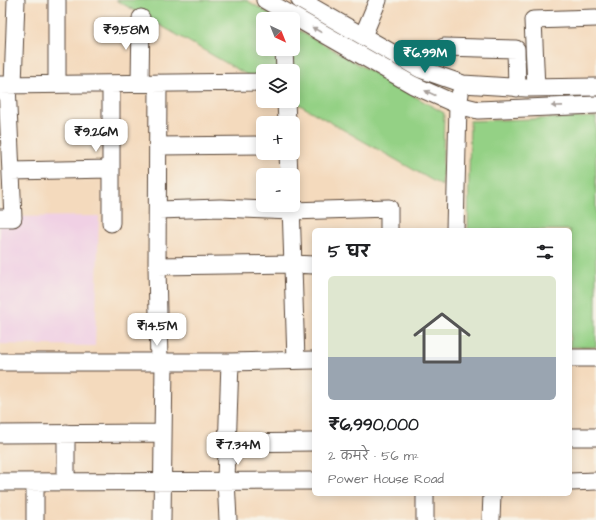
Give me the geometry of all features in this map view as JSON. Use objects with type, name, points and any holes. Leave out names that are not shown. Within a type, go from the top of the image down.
[{"type":"street","points":[[0,218],[13,218],[7,85],[16,0]]},
{"type":"street","points":[[57,0],[58,84]]},
{"type":"street","points":[[265,0],[279,12]]},
{"type":"street","points":[[300,0],[420,69],[463,84],[517,88],[596,87]]},
{"type":"street","points":[[363,36],[378,0]]},
{"type":"street","points":[[140,83],[141,18]]},
{"type":"street","points":[[536,88],[534,20],[596,18]]},
{"type":"street","points":[[300,24],[413,85],[458,105],[478,110],[596,105]]},
{"type":"street","points":[[444,47],[516,49],[517,88]]},
{"type":"street","points":[[7,85],[256,82]]},
{"type":"street","points":[[158,83],[157,266],[162,362],[162,520]]},
{"type":"street","points":[[111,84],[111,223]]},
{"type":"street","points":[[455,228],[458,105],[463,84]]},
{"type":"street","points":[[489,109],[492,86]]},
{"type":"street","points":[[158,146],[256,145]]},
{"type":"street","points":[[11,171],[110,169]]},
{"type":"street","points":[[158,210],[256,208]]},
{"type":"street","points":[[300,208],[389,208],[390,228]]},
{"type":"street","points":[[291,212],[296,360]]},
{"type":"street","points":[[157,266],[312,265]]},
{"type":"street","points":[[572,358],[596,358]]},
{"type":"street","points":[[0,362],[230,362],[312,360]]},
{"type":"street","points":[[228,520],[226,480],[230,362]]},
{"type":"street","points":[[0,434],[162,433]]},
{"type":"street","points":[[66,434],[66,482]]},
{"type":"street","points":[[572,437],[596,437]]},
{"type":"street","points":[[228,443],[312,442]]},
{"type":"street","points":[[0,482],[161,482],[226,480],[312,481]]},
{"type":"street","points":[[572,482],[596,481]]},
{"type":"street","points":[[35,482],[35,520]]},
{"type":"street","points":[[425,496],[425,520]]},
{"type":"street","points":[[491,520],[492,496]]},
{"type":"shaded area","points":[[99,216],[95,346],[0,344],[0,217]]},
{"type":"green space","points":[[116,0],[246,0],[267,12],[256,12],[256,56],[300,56],[300,31],[444,113],[442,186],[300,105],[300,64],[256,64],[256,80]]},
{"type":"green space","points":[[596,117],[596,347],[572,347],[572,228],[468,228],[470,121]]}]
